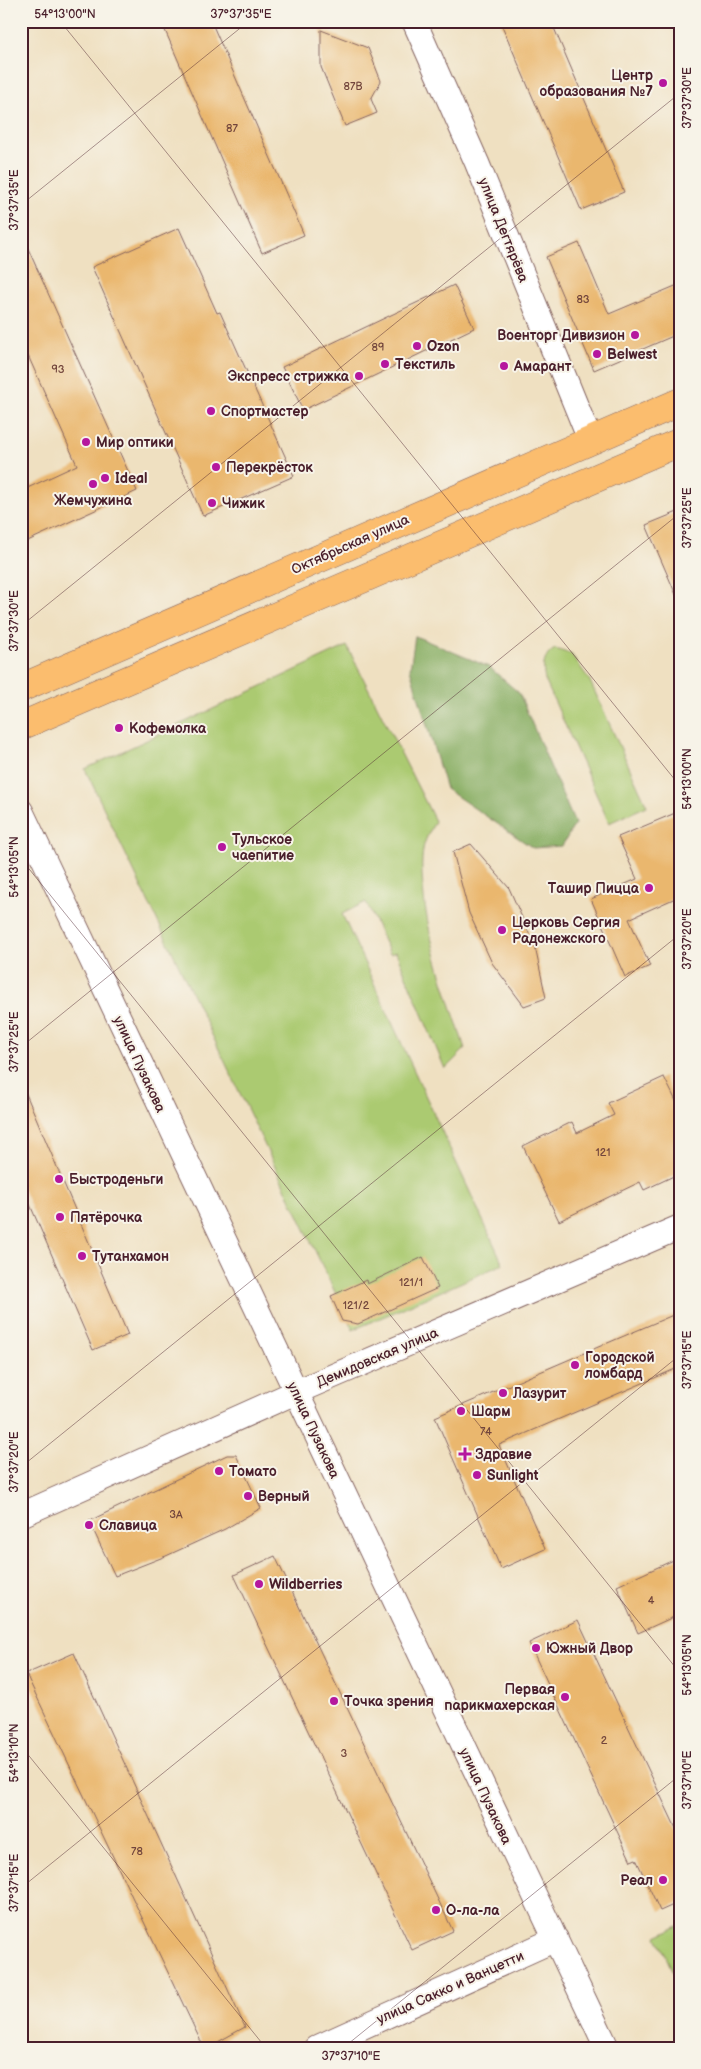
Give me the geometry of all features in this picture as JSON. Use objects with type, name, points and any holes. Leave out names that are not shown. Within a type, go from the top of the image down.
[{"type":"main road","name":"Октябрьская улица","points":[[27,685],[680,402]]},
{"type":"main road","points":[[21,726],[680,442]]},
{"type":"main road","points":[[27,685],[47,714]]},
{"type":"street","name":"улица Дегтярёва","points":[[414,21],[477,164],[590,440]]},
{"type":"street","name":"улица Пузакова","points":[[21,811],[508,1843],[556,1938],[607,2048]]},
{"type":"street","name":"Демидовская улица","points":[[21,1515],[296,1392],[680,1227]]},
{"type":"street","name":"улица Сакко и Ванцетти","points":[[316,2048],[556,1938]]},
{"type":"green space","points":[[415,636],[489,667],[519,693],[575,824],[562,846],[533,848],[446,789],[410,669]]},
{"type":"green space","points":[[347,646],[435,821],[422,855],[422,879],[429,929],[439,969],[465,1049],[445,1069],[396,952],[390,954],[366,902],[342,914],[503,1264],[353,1330],[85,769]]},
{"type":"green space","points":[[555,649],[571,654],[589,679],[647,806],[609,823],[545,680],[544,662]]},
{"type":"green space","points":[[680,1925],[680,1988],[657,1936]]},
{"type":"building","points":[[161,21],[211,21],[304,235],[262,253]]},
{"type":"building","points":[[500,21],[551,21],[624,192],[581,210]]},
{"type":"building","points":[[321,30],[368,48],[381,81],[371,99],[377,113],[345,126],[321,67]]},
{"type":"building","points":[[179,228],[217,313],[220,312],[294,476],[203,516],[92,267]]},
{"type":"building","points":[[21,233],[137,491],[21,544],[21,491],[77,465],[21,340]]},
{"type":"building","points":[[579,243],[609,314],[680,284],[680,333],[594,370],[546,257]]},
{"type":"building","points":[[454,285],[474,328],[303,410],[282,367]]},
{"type":"building","points":[[680,511],[680,604],[646,525]]},
{"type":"building","name":"Ташир Пицца","points":[[680,811],[680,896],[629,919],[650,966],[625,977],[591,899],[637,879],[618,837]]},
{"type":"building","name":"Церковь Сергия Радонежского","points":[[471,844],[509,888],[535,947],[546,998],[524,1006],[492,963],[469,913],[453,852]]},
{"type":"building","points":[[664,1077],[680,1109],[680,1173],[644,1190],[640,1182],[559,1221],[523,1146],[572,1122],[577,1133],[614,1115],[608,1103]]},
{"type":"building","points":[[21,1082],[128,1335],[93,1350],[21,1184]]},
{"type":"building","points":[[423,1257],[438,1288],[358,1324],[342,1321],[331,1296],[366,1280],[367,1284]]},
{"type":"building","points":[[680,1312],[680,1367],[499,1445],[545,1549],[501,1569],[435,1417]]},
{"type":"building","points":[[227,1455],[236,1455],[261,1508],[225,1529],[166,1556],[115,1576],[89,1521]]},
{"type":"building","points":[[275,1556],[453,1931],[412,1950],[234,1575]]},
{"type":"building","points":[[680,1557],[680,1614],[638,1633],[617,1586]]},
{"type":"building","points":[[578,1620],[680,1837],[680,1902],[660,1911],[636,1859],[631,1861],[529,1643]]},
{"type":"building","points":[[74,1653],[245,2027],[207,2048],[204,2048],[26,1674]]},
{"type":"place","name":"Центр образования №7","points":[[663,83]]},
{"type":"place","name":"Военторг Дивизион","points":[[635,335]]},
{"type":"place","name":"Ozon","points":[[417,346]]},
{"type":"place","name":"Belwest","points":[[597,354]]},
{"type":"place","name":"Текстиль","points":[[385,364]]},
{"type":"place","name":"Амарант","points":[[504,366]]},
{"type":"place","name":"Экспресс стрижка","points":[[359,376]]},
{"type":"place","name":"Спортмастер","points":[[211,411]]},
{"type":"place","name":"Мир оптики","points":[[86,442]]},
{"type":"place","name":"Перекрёсток","points":[[216,467]]},
{"type":"place","name":"Ideal","points":[[105,478]]},
{"type":"place","name":"Жемчужина","points":[[93,484]]},
{"type":"place","name":"Чижик","points":[[212,503]]},
{"type":"place","name":"Кофемолка","points":[[119,728]]},
{"type":"place","name":"Тульское чаепитие","points":[[222,847]]},
{"type":"place","name":"Ташир Пицца","points":[[649,888]]},
{"type":"place","name":"Церковь Сергия Радонежского","points":[[502,930]]},
{"type":"place","name":"Быстроденьги","points":[[59,1179]]},
{"type":"place","name":"Пятёрочка","points":[[60,1217]]},
{"type":"place","name":"Тутанхамон","points":[[82,1256]]},
{"type":"place","name":"Городской ломбард","points":[[575,1365]]},
{"type":"place","name":"Лазурит","points":[[503,1393]]},
{"type":"place","name":"Шарм","points":[[461,1411]]},
{"type":"place","name":"Здравие","points":[[465,1454]]},
{"type":"place","name":"Томато","points":[[219,1471]]},
{"type":"place","name":"Sunlight","points":[[477,1475]]},
{"type":"place","name":"Верный","points":[[248,1496]]},
{"type":"place","name":"Славица","points":[[89,1525]]},
{"type":"place","name":"Wildberries","points":[[259,1584]]},
{"type":"place","name":"Южный Двор","points":[[536,1648]]},
{"type":"place","name":"Первая парикмахерская","points":[[565,1697]]},
{"type":"place","name":"Точка зрения","points":[[334,1701]]},
{"type":"place","name":"Реал","points":[[663,1880]]},
{"type":"place","name":"О-ла-ла","points":[[436,1910]]}]
